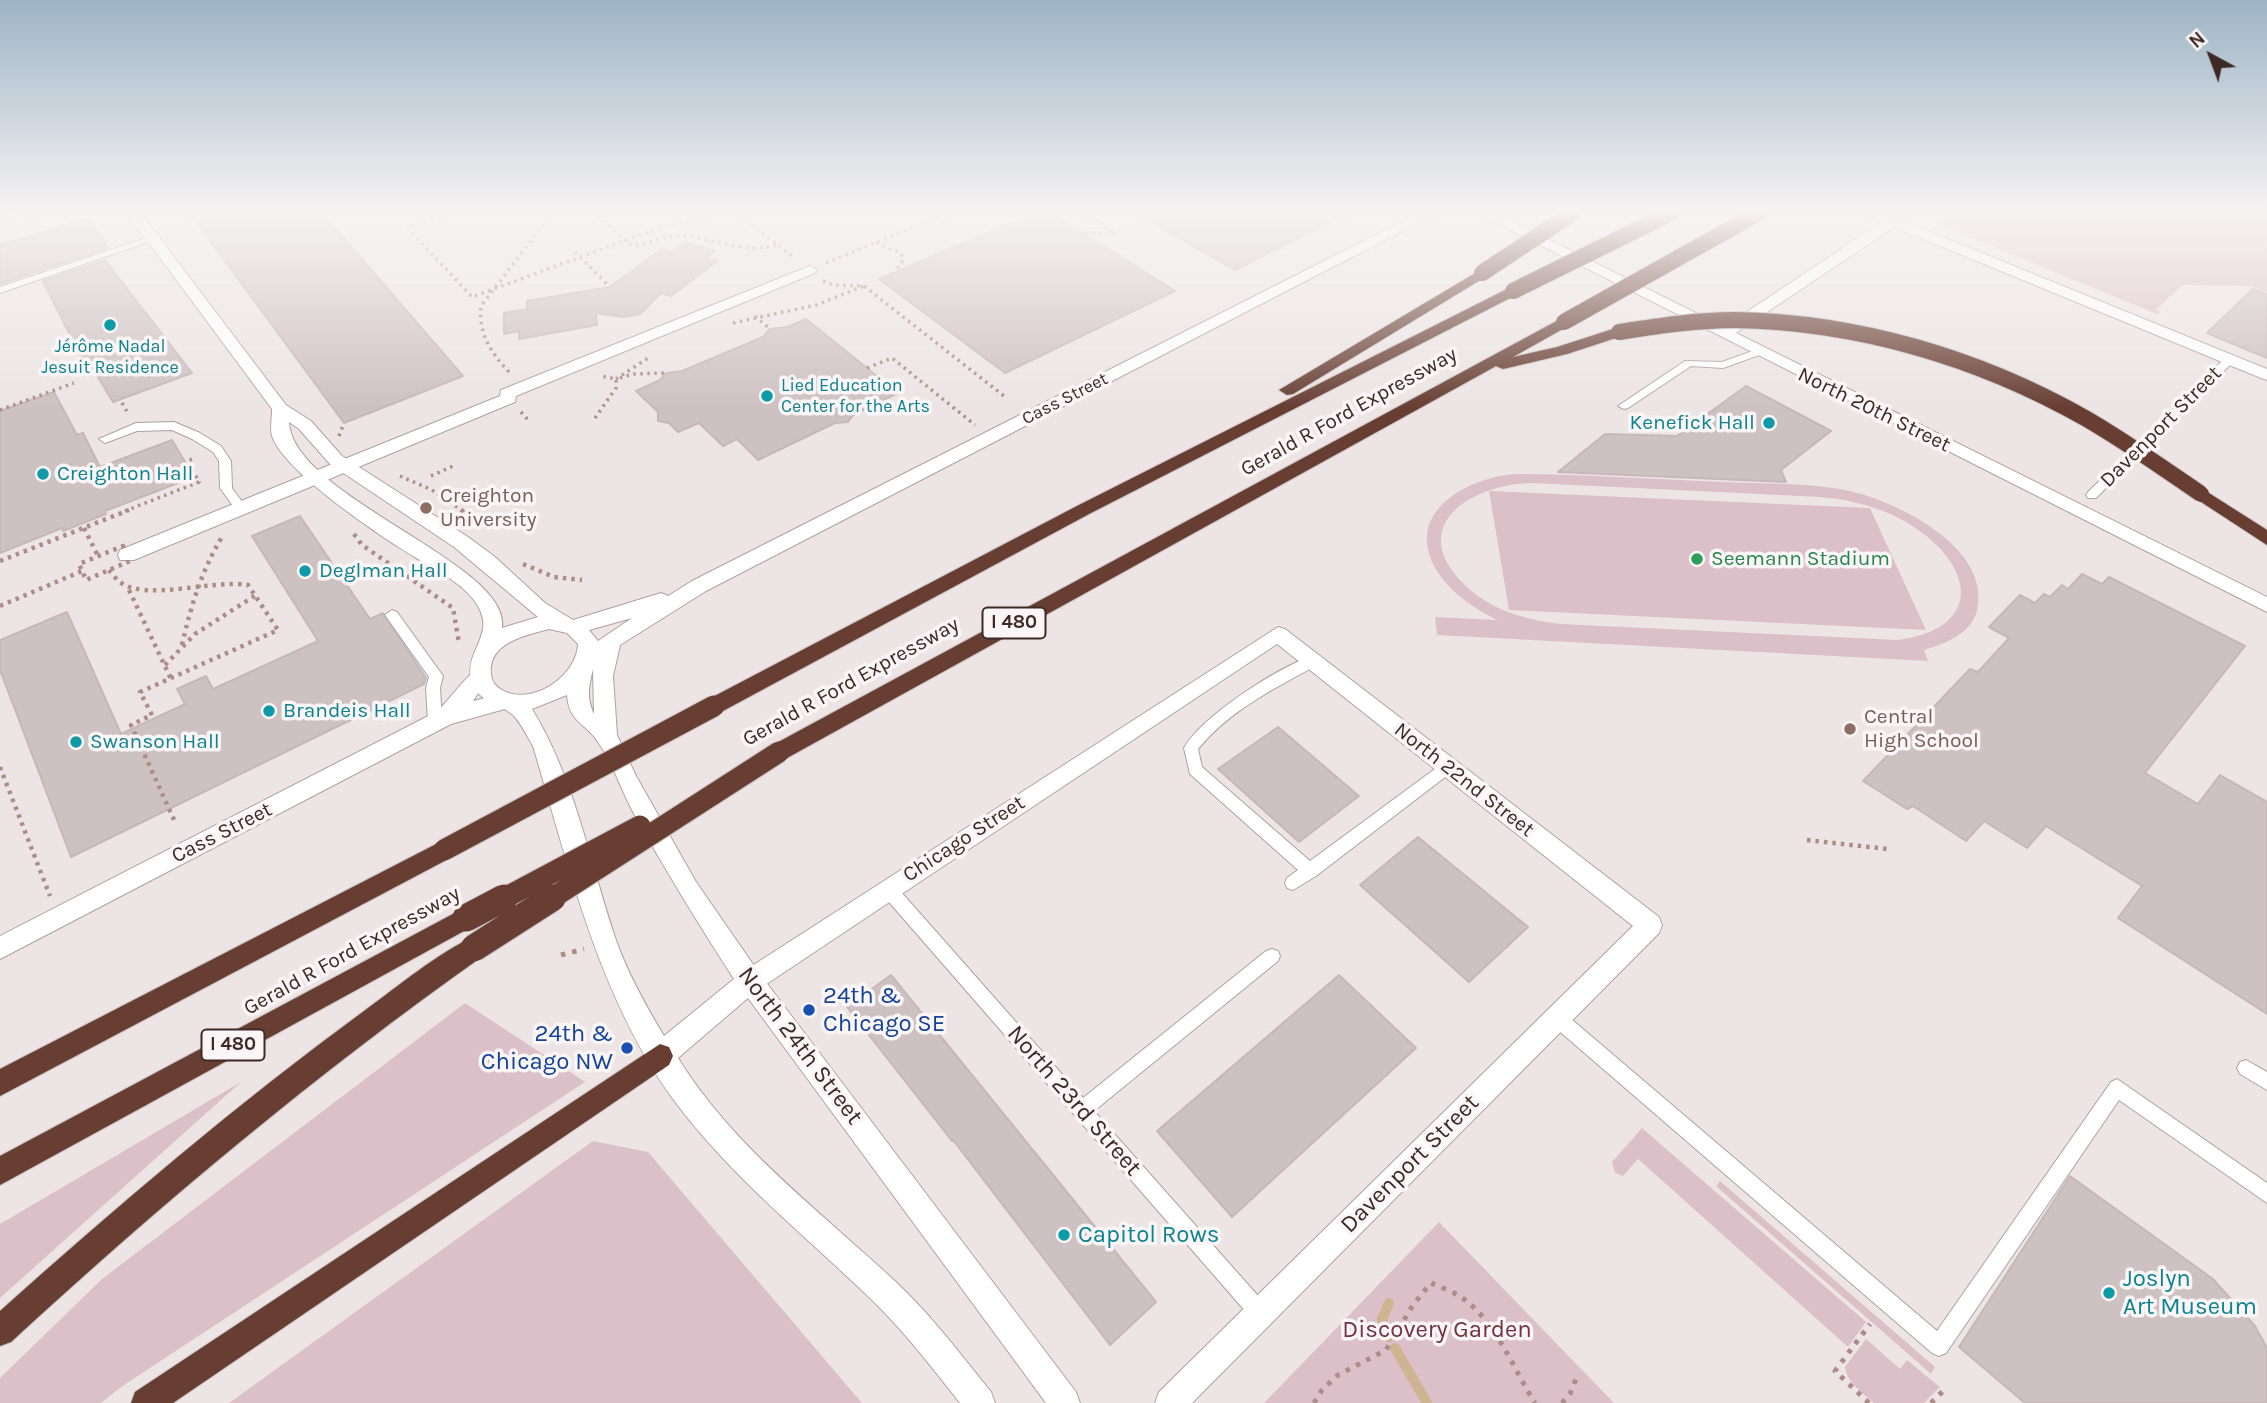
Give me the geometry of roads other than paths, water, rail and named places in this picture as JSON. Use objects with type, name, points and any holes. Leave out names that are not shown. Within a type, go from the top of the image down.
[{"type":"highway","points":[[1083,510],[1473,277]]},
{"type":"highway","name":"Gerald R Ford Expressway","points":[[0,1083],[1083,510],[1540,277]]},
{"type":"highway","name":"Gerald R Ford Expressway","points":[[0,1171],[779,752],[1643,277]]},
{"type":"highway","points":[[1480,369],[1654,326],[1726,320],[1795,323],[1888,340],[1970,365],[2042,395],[2105,429],[2267,539]]},
{"type":"highway","points":[[2236,517],[2267,532]]},
{"type":"highway","points":[[0,1331],[209,1147],[344,1041],[474,948],[779,752]]},
{"type":"highway","points":[[146,1403],[660,1056]]},
{"type":"main road","points":[[181,277],[280,409],[305,425],[328,453],[461,542],[488,562],[538,608],[568,626],[587,642],[584,666]]},
{"type":"main road","points":[[127,555],[347,467],[509,398],[507,394],[792,277]]},
{"type":"main road","name":"Cass Street","points":[[699,586],[1304,277]]},
{"type":"main road","name":"North 20th Street","points":[[1611,277],[2267,605]]},
{"type":"main road","points":[[1722,334],[1808,277]]},
{"type":"main road","points":[[2031,277],[2267,375]]},
{"type":"main road","points":[[280,409],[281,436],[301,463],[350,503],[404,542],[462,578],[478,592],[494,619],[489,648],[478,668],[482,689],[492,696],[508,701],[526,701],[551,694],[572,681],[612,640],[699,586]]},
{"type":"main road","points":[[489,648],[516,629],[541,623],[568,626],[620,615],[699,586]]},
{"type":"main road","name":"North 22nd Street","points":[[1278,634],[1650,925]]},
{"type":"main road","name":"Chicago Street","points":[[660,1056],[750,981],[1278,634]]},
{"type":"main road","points":[[606,736],[602,671],[612,640]]},
{"type":"main road","name":"North 24th Street","points":[[584,666],[577,691],[579,702],[587,720],[606,736],[663,848],[750,981],[1065,1403]]},
{"type":"main road","name":"Cass Street","points":[[0,948],[440,720],[460,704],[478,678]]},
{"type":"main road","points":[[508,701],[523,712],[543,745],[593,914],[633,1008],[660,1056],[700,1113],[740,1157],[889,1296],[925,1334],[980,1403]]},
{"type":"main road","name":"Cass Street","points":[[440,720],[508,701]]},
{"type":"main road","name":"Davenport Street","points":[[1170,1403],[1650,925]]},
{"type":"lane","points":[[0,290],[37,277]]},
{"type":"lane","points":[[1624,406],[1689,363],[1723,365],[1758,352]]},
{"type":"lane","name":"Davenport Street","points":[[2092,495],[2230,359]]},
{"type":"lane","points":[[105,439],[136,427],[174,426],[217,449],[225,461],[226,488],[242,510]]},
{"type":"lane","points":[[392,615],[436,676],[433,688],[440,720]]},
{"type":"lane","points":[[1310,871],[1195,770],[1191,748],[1206,727],[1250,696],[1312,661]]},
{"type":"lane","points":[[1293,883],[1448,767]]},
{"type":"lane","name":"North 23rd Street","points":[[888,889],[1259,1313]]},
{"type":"lane","points":[[1082,1110],[1272,956]]},
{"type":"lane","points":[[1557,1018],[1939,1346],[2117,1088],[2267,1194]]},
{"type":"lane","points":[[2246,1068],[2267,1082]]},
{"type":"waterway","points":[[1389,1303],[1382,1319],[1389,1337]]},
{"type":"waterway","points":[[1395,1348],[1427,1403]]},
{"type":"place","name":"Jérôme Nadal Jesuit Residence","points":[[110,325]]},
{"type":"place","name":"Lied Education Center for the Arts","points":[[767,396]]},
{"type":"place","name":"Kenefick Hall","points":[[1769,423]]},
{"type":"place","name":"Creighton Hall","points":[[43,474]]},
{"type":"place","name":"Creighton University","points":[[426,508]]},
{"type":"place","name":"Seemann Stadium","points":[[1697,559]]},
{"type":"place","name":"Deglman Hall","points":[[305,571]]},
{"type":"place","name":"Brandeis Hall","points":[[269,711]]},
{"type":"place","name":"Central High School","points":[[1850,729]]},
{"type":"place","name":"Swanson Hall","points":[[76,742]]},
{"type":"place","name":"24th & Chicago SE","points":[[809,1010]]},
{"type":"place","name":"24th & Chicago NW","points":[[627,1048]]},
{"type":"place","name":"Capitol Rows","points":[[1064,1235]]},
{"type":"place","name":"Joslyn Art Museum","points":[[2109,1293]]},
{"type":"park label","name":"Discovery Garden","points":[[1437,1330]]}]
